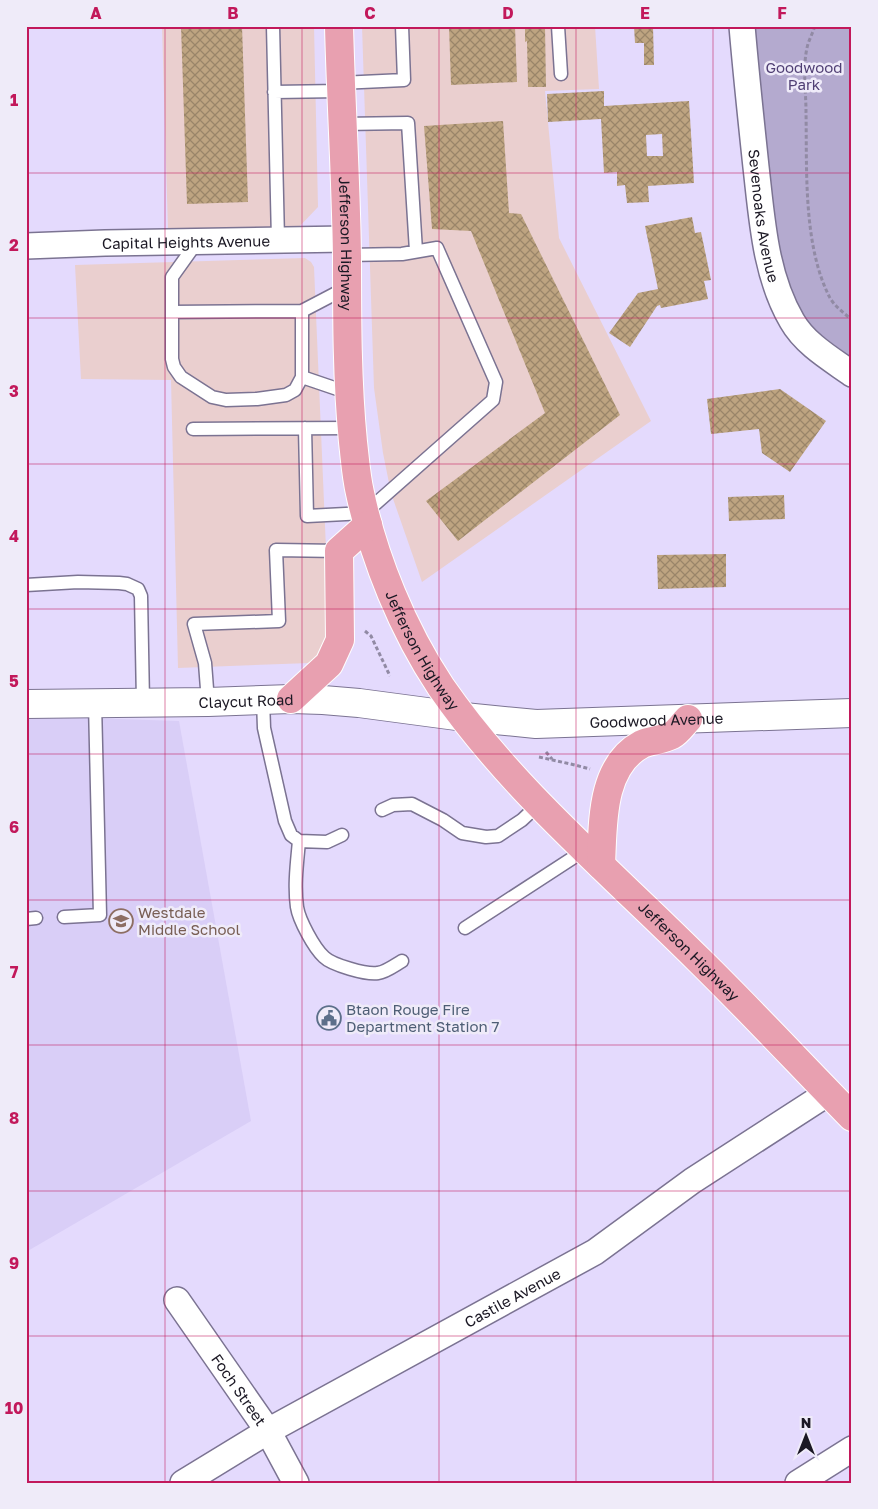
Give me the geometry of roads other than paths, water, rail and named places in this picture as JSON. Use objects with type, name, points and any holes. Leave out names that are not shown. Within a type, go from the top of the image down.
[{"type":"main road","name":"Jefferson Highway","points":[[339,26],[349,393],[359,491],[379,560],[406,625],[440,685],[499,760],[539,804],[700,961],[852,1117]]},
{"type":"main road","points":[[291,699],[329,664],[340,640],[339,552],[366,519]]},
{"type":"main road","points":[[593,858],[611,781],[626,755],[643,744],[672,735],[688,719]]},
{"type":"street","name":"Sevenoaks Avenue","points":[[742,26],[759,192],[769,264],[793,323],[815,348],[852,374]]},
{"type":"street","name":"Capital Heights Avenue","points":[[26,246],[278,240],[346,247]]},
{"type":"street","name":"Claycut Road","points":[[26,704],[291,699],[358,703],[464,716]]},
{"type":"street","name":"Goodwood Avenue","points":[[464,716],[536,724],[852,714]]},
{"type":"street","name":"Castile Avenue","points":[[183,1483],[268,1432],[595,1252],[692,1181],[828,1093]]},
{"type":"street","name":"Foch Street","points":[[178,1300],[268,1432],[296,1483]]},
{"type":"street","points":[[798,1483],[852,1450]]},
{"type":"lane","points":[[273,26],[278,240]]},
{"type":"lane","points":[[274,92],[404,80],[402,26]]},
{"type":"lane","points":[[558,26],[561,74]]},
{"type":"lane","points":[[342,124],[408,123],[416,251]]},
{"type":"lane","points":[[197,241],[172,276],[172,359],[174,367],[181,377],[212,397],[226,400],[257,399],[286,395],[295,390],[302,377],[302,310]]},
{"type":"lane","points":[[306,428],[307,516],[366,519],[493,400],[496,382],[437,248],[402,254],[346,247]]},
{"type":"lane","points":[[172,312],[302,310],[346,288]]},
{"type":"lane","points":[[302,377],[349,393]]},
{"type":"lane","points":[[192,429],[352,428]]},
{"type":"lane","points":[[208,702],[205,663],[194,624],[279,621],[276,550],[339,552]]},
{"type":"lane","points":[[26,586],[78,582],[119,583],[138,589],[140,596],[143,702]]},
{"type":"lane","points":[[263,700],[264,728],[285,821],[291,835],[299,841],[327,842],[342,835]]},
{"type":"lane","points":[[64,917],[100,915],[95,703]]},
{"type":"lane","points":[[382,810],[393,805],[412,804],[443,820],[462,834],[486,837],[498,836],[522,820],[539,804]]},
{"type":"lane","points":[[299,841],[296,878],[297,908],[302,924],[324,958],[337,965],[378,973],[402,961]]},
{"type":"lane","points":[[465,928],[593,858]]},
{"type":"place","name":"Westdale Middle School","points":[[121,921]]},
{"type":"place","name":"Btaon Rouge Fire Department Station 7","points":[[329,1018]]},
{"type":"park label","name":"Goodwood Park","points":[[804,76]]}]
